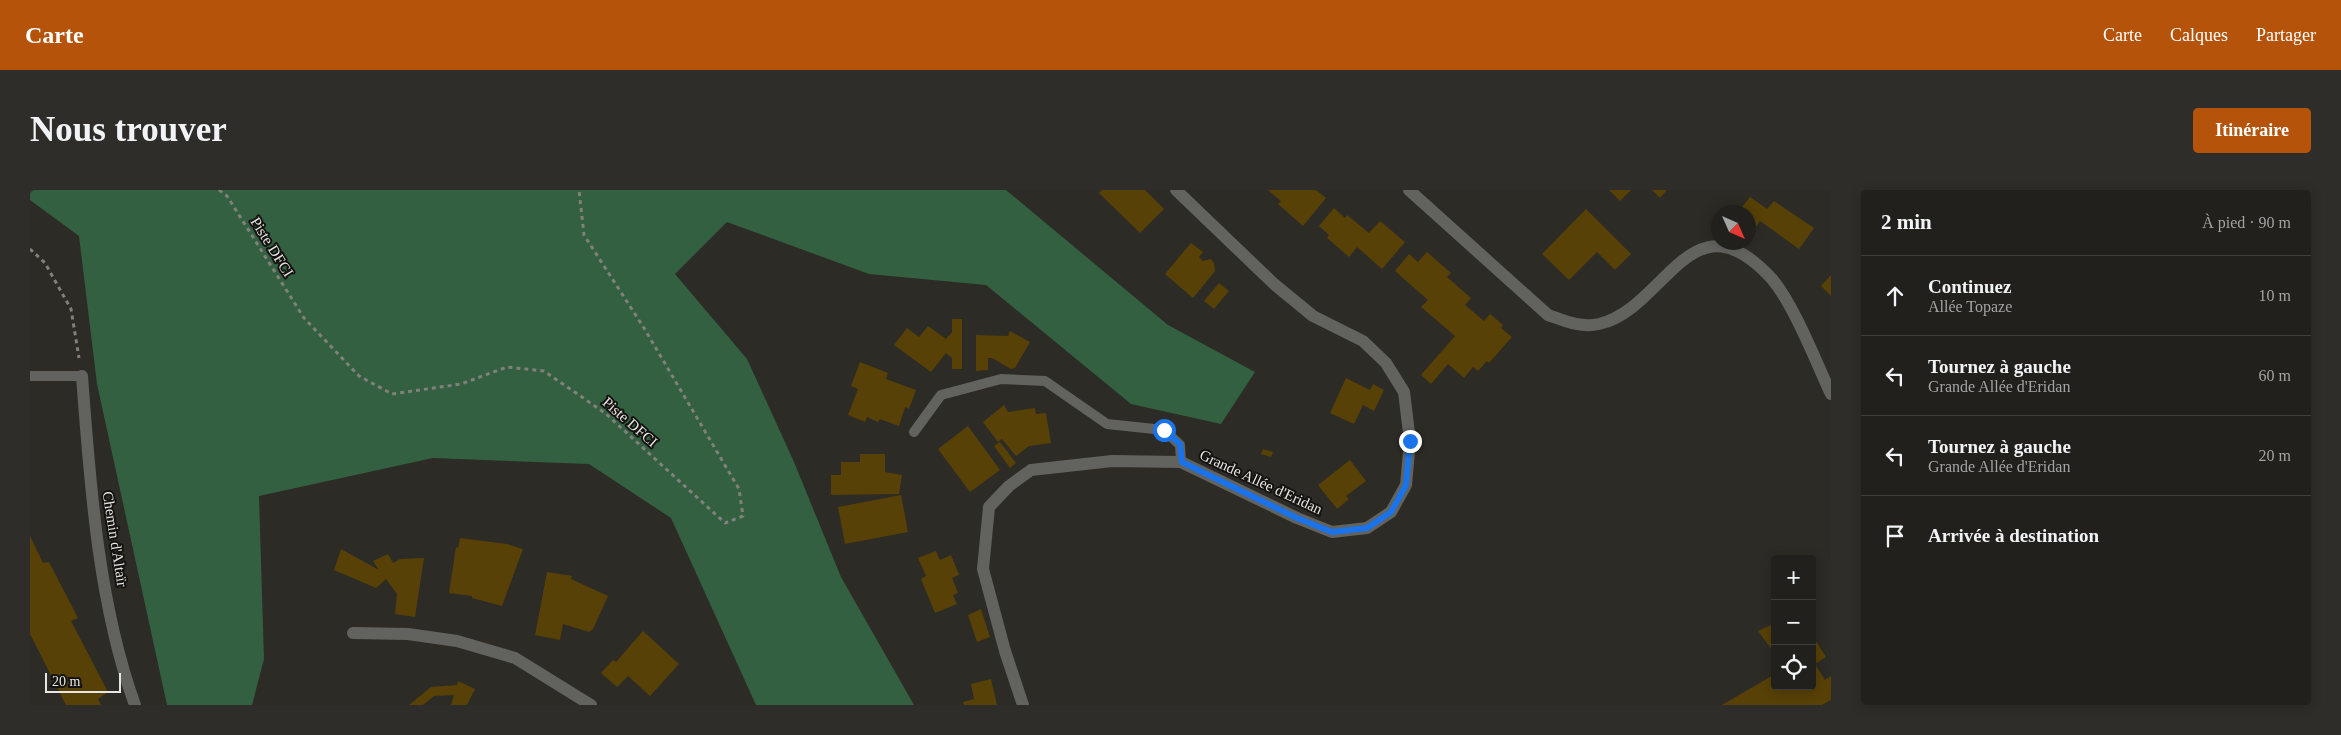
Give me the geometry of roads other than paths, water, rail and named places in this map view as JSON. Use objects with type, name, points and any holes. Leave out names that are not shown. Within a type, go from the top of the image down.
[{"type":"street","name":"Grande Allée d'Eridan","points":[[1023,705],[1005,651],[984,569],[989,507],[1009,486],[1031,470],[1112,461],[1182,462],[1297,518],[1332,532],[1367,528],[1391,512],[1406,485],[1410,441],[1404,392],[1386,363],[1364,341],[1313,316],[1300,306],[1274,284],[1176,190]]},
{"type":"street","points":[[1408,190],[1548,315],[1574,325],[1600,324],[1627,311],[1690,253],[1712,246],[1734,250],[1755,264],[1772,280],[1787,303],[1831,394]]},
{"type":"street","name":"Chemin d'Altaïr","points":[[82,376],[92,503],[121,667],[135,705]]},
{"type":"street","points":[[354,633],[408,634],[457,640],[515,658],[592,705]]},
{"type":"lane","points":[[30,376],[82,376]]},
{"type":"lane","points":[[914,432],[942,396],[1001,380],[1044,381],[1107,424],[1164,430],[1180,444],[1182,462]]}]
